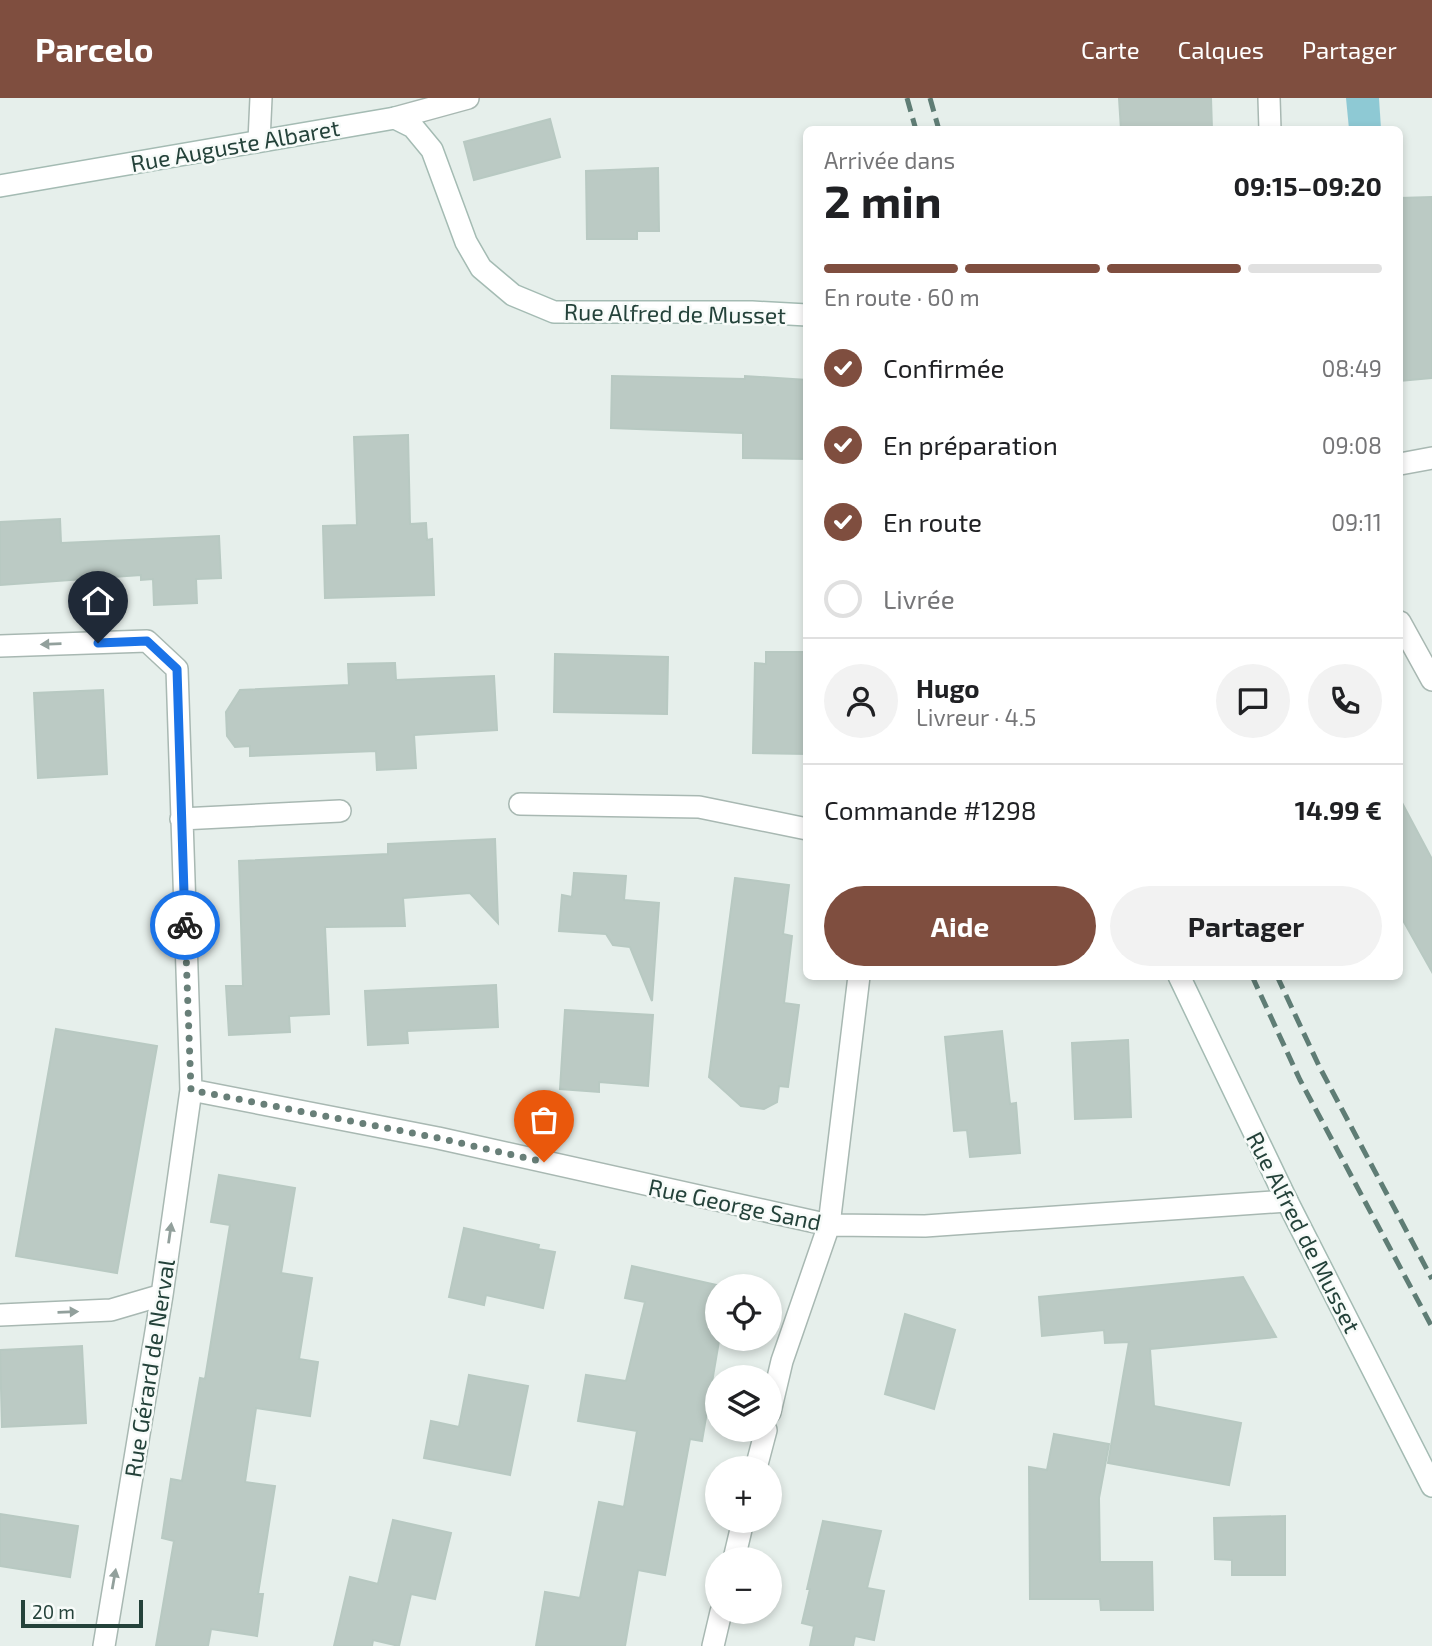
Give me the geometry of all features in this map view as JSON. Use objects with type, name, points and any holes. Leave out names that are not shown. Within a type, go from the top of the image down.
[{"type":"street","points":[[259,141],[261,98]]},
{"type":"street","name":"Rue Auguste Albaret","points":[[0,186],[396,118],[468,98]]},
{"type":"street","points":[[1269,98],[1270,126]]},
{"type":"street","name":"Rue Alfred de Musset","points":[[396,118],[413,127],[432,150],[467,242],[481,268],[513,295],[554,312],[752,312],[803,315]]},
{"type":"street","points":[[1403,463],[1432,458]]},
{"type":"street","points":[[1403,627],[1432,680]]},
{"type":"street","name":"Rue Gérard de Nerval","points":[[0,646],[147,641],[177,669],[191,1090],[162,1295],[104,1646]]},
{"type":"street","points":[[520,804],[699,807],[803,828]]},
{"type":"street","points":[[181,819],[340,811]]},
{"type":"street","points":[[781,1365],[829,1226],[859,980]]},
{"type":"street","name":"Rue Alfred de Musset","points":[[1181,980],[1287,1201],[1432,1486]]},
{"type":"street","name":"Rue George Sand","points":[[191,1090],[438,1138],[829,1226],[925,1226],[1287,1201]]},
{"type":"street","points":[[0,1315],[111,1310],[162,1295]]},
{"type":"street","points":[[713,1646],[718,1624]]},
{"type":"water","points":[[1346,98],[1379,98],[1381,126],[1349,126]]},
{"type":"building","points":[[1119,98],[1211,98],[1212,126],[1121,126]]},
{"type":"building","points":[[550,119],[560,157],[474,180],[464,142]]},
{"type":"building","points":[[658,168],[659,231],[637,231],[637,239],[587,239],[586,171]]},
{"type":"building","points":[[1432,197],[1432,378],[1403,381],[1403,198]]},
{"type":"building","points":[[612,376],[745,379],[745,376],[803,380],[803,459],[743,458],[743,433],[611,428]]},
{"type":"building","points":[[408,435],[410,524],[426,523],[427,540],[432,539],[434,595],[325,598],[323,526],[357,525],[354,437]]},
{"type":"building","points":[[60,519],[61,543],[219,536],[221,578],[196,579],[197,603],[154,605],[153,579],[141,580],[141,575],[0,585],[0,522]]},
{"type":"building","points":[[766,652],[803,652],[803,754],[753,753],[755,663],[766,664]]},
{"type":"building","points":[[555,654],[668,657],[667,714],[554,712]]},
{"type":"building","points":[[395,663],[396,680],[494,676],[497,730],[414,735],[416,768],[377,770],[376,751],[250,756],[250,746],[235,747],[227,736],[226,712],[240,690],[349,685],[348,664]]},
{"type":"building","points":[[103,690],[107,774],[38,778],[34,693]]},
{"type":"building","points":[[1403,805],[1432,859],[1432,972],[1403,920]]},
{"type":"building","points":[[495,839],[498,923],[470,893],[403,898],[405,926],[325,927],[329,1014],[289,1016],[290,1032],[229,1035],[226,986],[243,986],[239,861],[388,854],[388,844]]},
{"type":"building","points":[[574,873],[626,876],[624,900],[659,903],[652,1001],[630,947],[613,945],[606,934],[559,931],[562,895],[572,897]]},
{"type":"building","points":[[735,878],[789,885],[783,934],[792,936],[784,1003],[799,1005],[788,1087],[779,1086],[777,1102],[764,1109],[741,1106],[709,1077]]},
{"type":"building","points":[[496,985],[498,1027],[407,1031],[408,1043],[368,1045],[365,991]]},
{"type":"building","points":[[565,1010],[653,1015],[648,1086],[599,1082],[599,1092],[560,1089]]},
{"type":"building","points":[[56,1029],[157,1046],[117,1273],[16,1256]]},
{"type":"building","points":[[1002,1031],[1010,1104],[1016,1103],[1020,1153],[970,1157],[967,1130],[954,1131],[945,1037]]},
{"type":"building","points":[[1128,1040],[1131,1117],[1075,1119],[1072,1043]]},
{"type":"building","points":[[219,1175],[295,1188],[281,1273],[312,1278],[299,1359],[318,1362],[310,1416],[256,1408],[245,1482],[275,1486],[258,1594],[263,1594],[257,1636],[211,1629],[208,1646],[156,1646],[174,1541],[162,1538],[171,1479],[182,1481],[200,1378],[205,1379],[230,1225],[211,1222]]},
{"type":"building","points":[[464,1228],[539,1245],[538,1249],[555,1252],[543,1308],[486,1295],[484,1305],[449,1297]]},
{"type":"building","points":[[632,1266],[705,1282],[705,1351],[717,1351],[715,1365],[705,1365],[705,1423],[702,1441],[690,1439],[665,1575],[638,1570],[625,1646],[536,1646],[545,1592],[580,1598],[599,1502],[624,1507],[637,1431],[578,1421],[586,1375],[626,1381],[645,1302],[625,1298]]},
{"type":"building","points":[[1243,1277],[1276,1337],[1150,1349],[1154,1406],[1241,1423],[1229,1485],[1108,1463],[1129,1342],[1105,1343],[1104,1330],[1042,1336],[1039,1297]]},
{"type":"building","points":[[905,1314],[955,1330],[934,1409],[885,1394]]},
{"type":"building","points":[[82,1346],[86,1423],[2,1427],[0,1350]]},
{"type":"building","points":[[469,1375],[528,1386],[510,1475],[424,1458],[431,1421],[459,1427]]},
{"type":"building","points":[[1054,1434],[1109,1444],[1099,1498],[1100,1562],[1152,1562],[1153,1610],[1101,1610],[1100,1599],[1030,1599],[1029,1467],[1047,1470]]},
{"type":"building","points":[[0,1514],[78,1526],[70,1577],[0,1566]]},
{"type":"building","points":[[1285,1516],[1285,1575],[1232,1575],[1232,1560],[1215,1559],[1214,1518]]},
{"type":"building","points":[[393,1520],[451,1533],[435,1599],[411,1594],[399,1646],[373,1640],[372,1646],[334,1646],[350,1577],[378,1584]]},
{"type":"building","points":[[823,1521],[881,1531],[867,1588],[884,1591],[874,1640],[855,1636],[853,1646],[810,1646],[814,1626],[802,1623]]},
{"type":"railway","points":[[907,98],[915,126]]},
{"type":"railway","points":[[930,98],[938,126]]},
{"type":"railway","points":[[1254,980],[1300,1080],[1432,1327]]},
{"type":"railway","points":[[1279,980],[1320,1068],[1432,1279]]},
{"type":"way so far","points":[[185,925],[191,1090],[438,1138],[544,1162]]},
{"type":"route","points":[[98,643],[147,641],[177,669],[185,925]]}]
